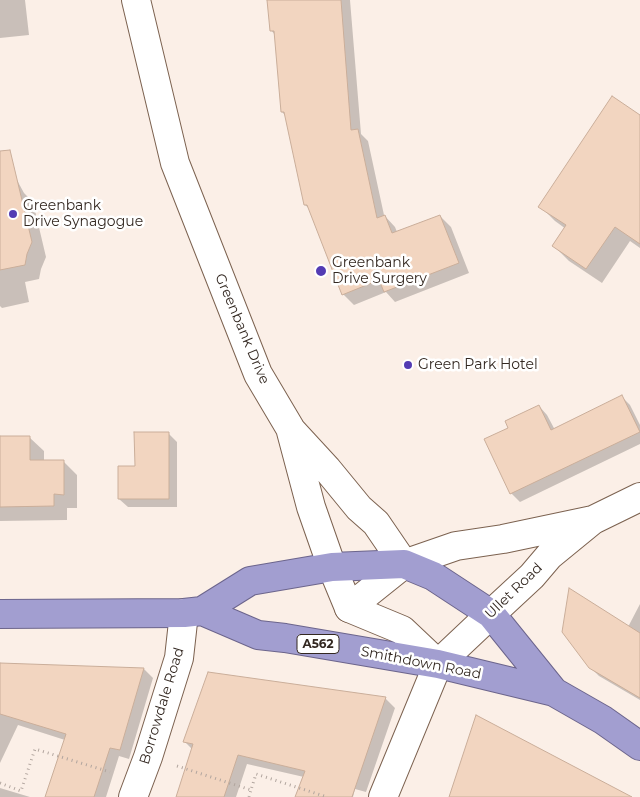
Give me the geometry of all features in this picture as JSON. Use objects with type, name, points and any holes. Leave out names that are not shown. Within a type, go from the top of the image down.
[{"type":"highway","name":"Smithdown Road","points":[[193,612],[250,581],[332,567],[404,564],[433,576],[491,614],[554,692]]},
{"type":"highway","name":"Smithdown Road","points":[[0,614],[193,612],[258,635],[438,664],[554,692],[603,720],[640,746]]},
{"type":"street","name":"Greenbank Drive","points":[[136,0],[175,164],[258,374],[290,428],[311,507],[349,608]]},
{"type":"street","points":[[290,428],[358,508],[376,523],[404,564]]},
{"type":"street","name":"Ullet Road","points":[[438,664],[532,576],[549,556],[593,520],[640,497]]},
{"type":"street","name":"Ullet Road","points":[[349,608],[404,564],[456,546],[503,539],[593,520]]},
{"type":"street","points":[[349,608],[402,630],[438,664],[384,797]]},
{"type":"street","name":"Borrowdale Road","points":[[140,778],[193,612]]},
{"type":"path","points":[[19,797],[35,749],[140,778],[251,790]]},
{"type":"path","points":[[249,797],[256,774],[327,797]]},
{"type":"path","points":[[0,783],[21,791]]},
{"type":"building","points":[[267,0],[341,0],[351,130],[358,129],[377,218],[385,215],[392,233],[440,215],[459,263],[384,292],[379,280],[342,295],[307,205],[304,205],[284,112],[281,112],[274,31],[270,31]]},
{"type":"building","points":[[612,96],[640,115],[640,244],[615,227],[586,269],[552,246],[566,225],[538,207]]},
{"type":"building","name":"Greenbank Drive Synagogue","points":[[10,150],[32,242],[25,265],[0,270],[0,151]]},
{"type":"building","points":[[622,395],[640,432],[510,494],[484,439],[508,428],[505,421],[539,405],[551,430]]},
{"type":"building","points":[[134,432],[169,432],[169,499],[118,499],[118,466],[135,466]]},
{"type":"building","points":[[0,436],[30,436],[30,460],[64,460],[64,495],[54,494],[54,506],[0,507]]},
{"type":"building","points":[[569,588],[640,633],[640,698],[589,668],[562,632]]},
{"type":"building","points":[[0,663],[144,668],[120,750],[110,748],[94,797],[45,797],[66,734],[0,714]]},
{"type":"building","points":[[208,672],[386,697],[352,797],[295,797],[305,771],[238,755],[224,797],[176,797],[193,744],[183,742]]},
{"type":"building","points":[[476,715],[632,797],[449,797]]},
{"type":"place","name":"Greenbank Drive Synagogue","points":[[13,214]]},
{"type":"place","name":"Greenbank Drive Surgery","points":[[321,271]]},
{"type":"place","name":"Green Park Hotel","points":[[408,365]]}]
